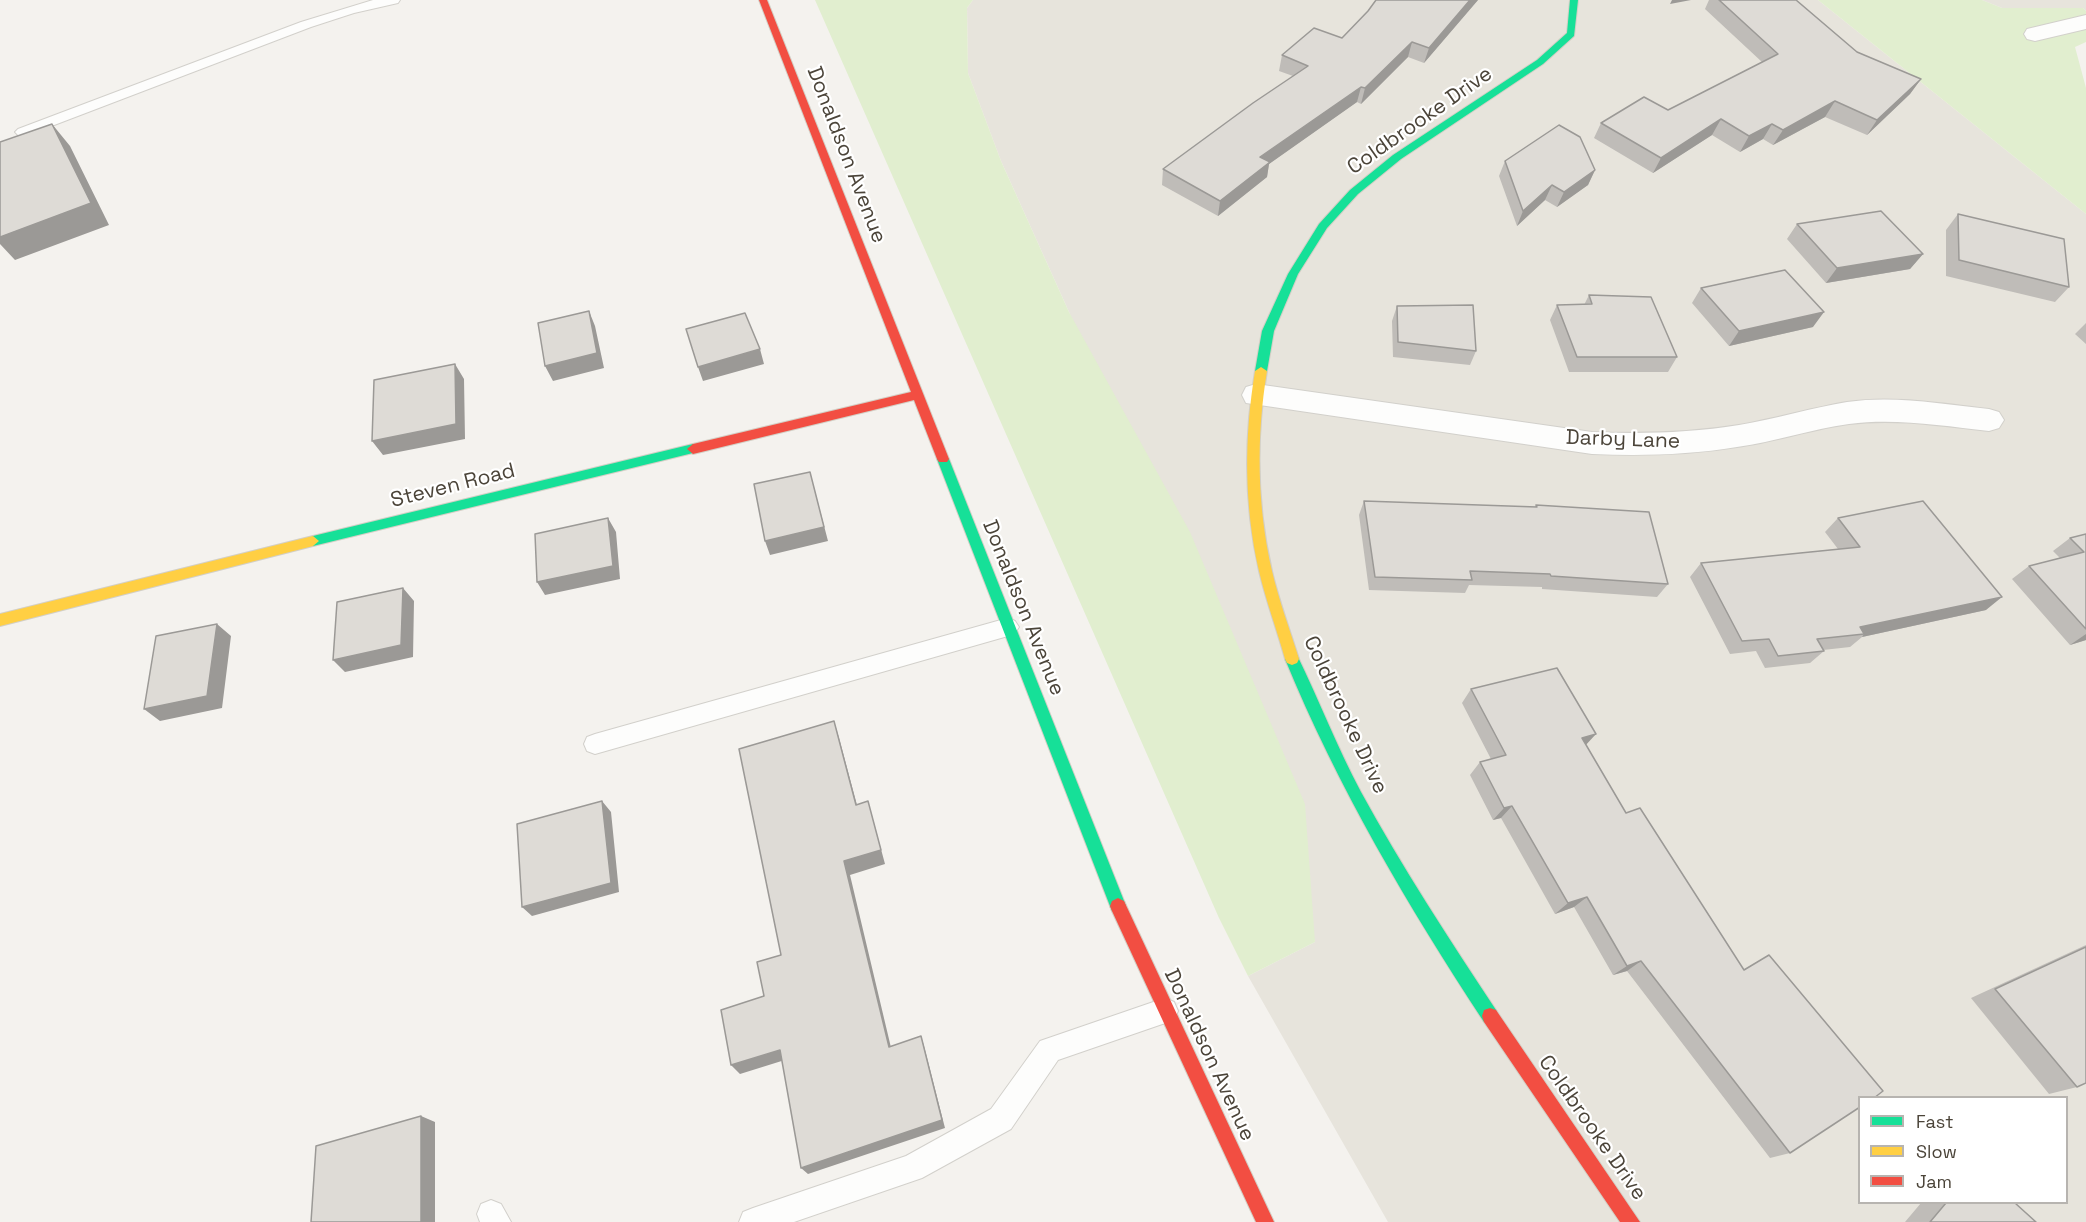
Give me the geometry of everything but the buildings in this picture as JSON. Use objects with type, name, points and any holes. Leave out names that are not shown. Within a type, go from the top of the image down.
[{"type":"street","name":"Donaldson Avenue","points":[[763,0],[1119,909],[1264,1222]]},
{"type":"street","name":"Coldbrooke Drive","points":[[1574,0],[1571,34],[1540,62],[1397,157],[1354,192],[1323,226],[1293,273],[1268,331],[1256,395],[1252,463],[1263,559],[1293,661],[1331,746],[1379,837],[1461,972],[1562,1124],[1631,1222]]},
{"type":"street","points":[[2035,33],[2086,22]]},
{"type":"street","name":"Steven Road","points":[[0,620],[222,563],[916,395]]},
{"type":"street","name":"Darby Lane","points":[[1256,395],[1592,443],[1692,442],[1739,436],[1848,413],[1899,411],[1989,420]]},
{"type":"lane","points":[[23,132],[127,95],[298,27],[370,4],[393,0]]},
{"type":"lane","points":[[595,744],[1008,627]]},
{"type":"lane","points":[[753,1222],[912,1168],[1001,1119],[1049,1050],[1165,1011]]},
{"type":"shaded area","points":[[973,0],[1818,0],[2086,214],[2086,1222],[1388,1222],[1248,976],[1315,942],[1069,312],[1001,161],[968,73],[967,8]]},
{"type":"shaded area","points":[[1982,0],[2086,0],[2086,11],[2083,8],[2002,8]]},
{"type":"green space","points":[[815,0],[973,0],[967,8],[968,73],[1001,161],[1069,312],[1190,532],[1305,804],[1315,942],[1248,976],[1219,918]]},
{"type":"green space","points":[[1818,0],[1982,0],[2002,8],[2083,8],[2086,11],[2086,42],[2075,47],[2086,88],[2086,214]]},
{"type":"traffic: fast","points":[[1261,371],[1268,331],[1293,274],[1323,226],[1354,192],[1397,157],[1540,62],[1571,34],[1574,0]]},
{"type":"traffic: fast","points":[[313,541],[693,449]]},
{"type":"traffic: fast","points":[[943,459],[1118,906]]},
{"type":"traffic: fast","points":[[1292,659],[1311,705],[1356,797],[1408,887],[1490,1016]]},
{"type":"traffic: slow","points":[[1261,371],[1253,441],[1256,511],[1272,596],[1292,659]]},
{"type":"traffic: slow","points":[[0,620],[313,541]]},
{"type":"traffic: jam","points":[[763,0],[943,459]]},
{"type":"traffic: jam","points":[[693,449],[917,395]]},
{"type":"traffic: jam","points":[[1118,906],[1265,1222]]},
{"type":"traffic: jam","points":[[1490,1016],[1631,1222]]}]
